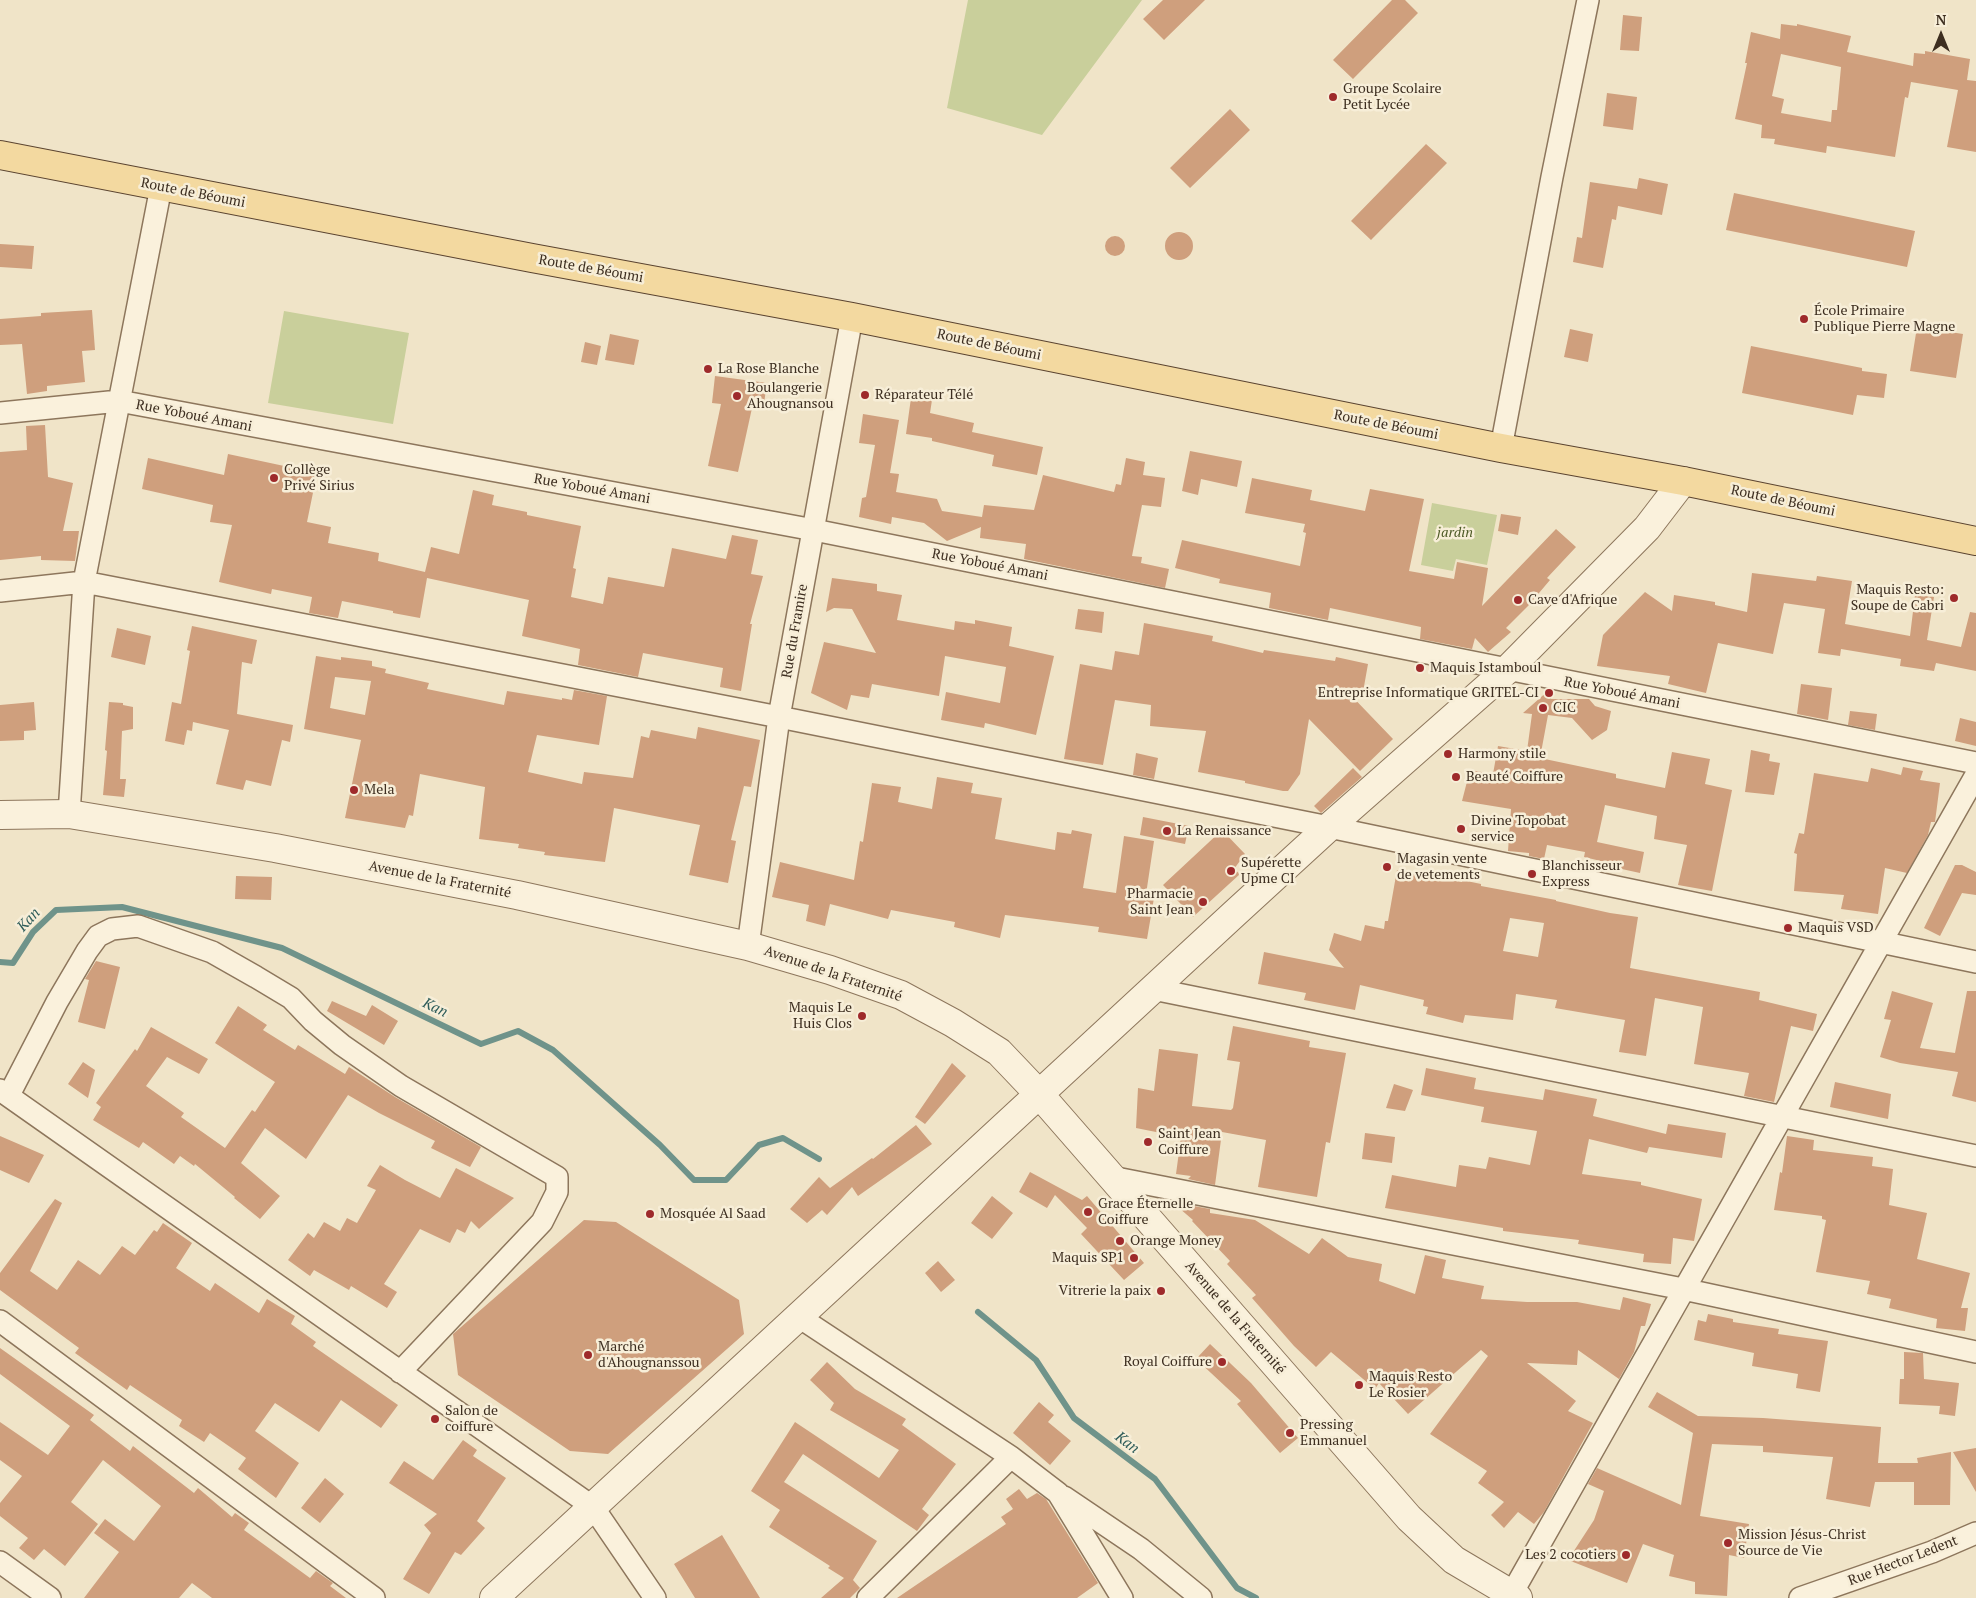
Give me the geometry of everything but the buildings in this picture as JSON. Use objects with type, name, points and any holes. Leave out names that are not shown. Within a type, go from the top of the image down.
[{"type":"main road","name":"Route de Béoumi","points":[[0,154],[532,258],[852,317],[1501,448],[1684,481],[1976,541]]},
{"type":"street","points":[[1501,448],[1548,196],[1588,0]]},
{"type":"street","points":[[69,814],[84,582],[161,187]]},
{"type":"street","name":"Rue du Framire","points":[[748,946],[780,717],[852,317]]},
{"type":"street","name":"Rue Yoboué Amani","points":[[0,413],[119,401],[814,530],[1976,763]]},
{"type":"street","points":[[494,1598],[1329,827],[1507,670],[1647,528],[1684,481]]},
{"type":"street","points":[[0,591],[84,582],[780,717],[1329,827],[1976,962]]},
{"type":"street","points":[[1514,1597],[1684,1289],[1883,942],[1976,774]]},
{"type":"street","name":"Avenue de la Fraternité","points":[[0,814],[69,814],[275,848],[517,895],[748,946],[830,970],[901,995],[953,1023],[999,1052],[1040,1095],[1410,1518],[1454,1560],[1514,1597]]},
{"type":"street","points":[[400,1372],[542,1222],[556,1192],[557,1177],[401,1086],[342,1045],[291,998],[212,952],[138,926],[112,928],[98,936],[87,951],[4,1093],[400,1372],[593,1507],[655,1598]]},
{"type":"street","points":[[1153,989],[1976,1156]]},
{"type":"street","points":[[1111,1177],[1684,1289],[1976,1352]]},
{"type":"street","points":[[798,1317],[1011,1457],[1058,1493],[1140,1549],[1201,1598]]},
{"type":"street","points":[[0,1321],[374,1598]]},
{"type":"street","points":[[878,1595],[1011,1457]]},
{"type":"street","points":[[1058,1493],[1122,1598]]},
{"type":"street","name":"Rue Hector Ledent","points":[[1800,1598],[1932,1552],[1976,1533]]},
{"type":"street","points":[[0,1562],[50,1598]]},
{"type":"green space","points":[[968,0],[1142,0],[1042,135],[947,108]]},
{"type":"green space","points":[[284,311],[409,333],[393,424],[268,403]]},
{"type":"green space","name":"jardin","points":[[1432,503],[1497,515],[1487,565],[1456,559],[1453,571],[1421,565]]},
{"type":"waterway","name":"Kan","points":[[0,962],[13,963],[33,932],[56,910],[122,907],[282,948],[481,1044],[518,1031],[553,1050],[660,1145],[694,1180],[726,1180],[759,1145],[783,1138],[819,1159]]},
{"type":"waterway","name":"Kan","points":[[978,1312],[1036,1360],[1074,1418],[1155,1479],[1237,1588],[1256,1598]]},
{"type":"place","name":"Groupe Scolaire Petit Lycée","points":[[1333,97]]},
{"type":"place","name":"École Primaire Publique Pierre Magne","points":[[1804,319]]},
{"type":"place","name":"La Rose Blanche","points":[[708,369]]},
{"type":"place","name":"Réparateur Télé","points":[[865,395]]},
{"type":"place","name":"Boulangerie Ahougnansou","points":[[737,396]]},
{"type":"place","name":"Collège Privé Sirius","points":[[274,478]]},
{"type":"place","name":"Maquis Resto: Soupe de Cabri","points":[[1954,598]]},
{"type":"place","name":"Cave d'Afrique","points":[[1518,600]]},
{"type":"place","name":"Maquis Istamboul","points":[[1420,668]]},
{"type":"place","name":"Entreprise Informatique GRITEL-CI","points":[[1549,693]]},
{"type":"place","name":"CIC","points":[[1543,708]]},
{"type":"place","name":"Harmony stile","points":[[1448,754]]},
{"type":"place","name":"Beauté Coiffure","points":[[1456,777]]},
{"type":"place","name":"Mela","points":[[354,790]]},
{"type":"place","name":"Divine Topobat service","points":[[1461,829]]},
{"type":"place","name":"La Renaissance","points":[[1167,831]]},
{"type":"place","name":"Magasin vente de vetements","points":[[1387,867]]},
{"type":"place","name":"Supérette Upme CI","points":[[1231,871]]},
{"type":"place","name":"Blanchisseur Express","points":[[1532,874]]},
{"type":"place","name":"Pharmacie Saint Jean","points":[[1203,902]]},
{"type":"place","name":"Maquis VSD","points":[[1788,928]]},
{"type":"place","name":"Maquis Le Huis Clos","points":[[862,1016]]},
{"type":"place","name":"Saint Jean Coiffure","points":[[1148,1142]]},
{"type":"place","name":"Grace Éternelle Coiffure","points":[[1088,1212]]},
{"type":"place","name":"Mosquée Al Saad","points":[[650,1214]]},
{"type":"place","name":"Orange Money","points":[[1120,1241]]},
{"type":"place","name":"Maquis SP1","points":[[1134,1258]]},
{"type":"place","name":"Vitrerie la paix","points":[[1161,1291]]},
{"type":"place","name":"Marché d'Ahougnanssou","points":[[588,1355]]},
{"type":"place","name":"Royal Coiffure","points":[[1222,1362]]},
{"type":"place","name":"Maquis Resto Le Rosier","points":[[1359,1385]]},
{"type":"place","name":"Salon de coiffure","points":[[435,1419]]},
{"type":"place","name":"Pressing Emmanuel","points":[[1290,1433]]},
{"type":"place","name":"Mission Jésus-Christ Source de Vie","points":[[1728,1543]]},
{"type":"place","name":"Les 2 cocotiers","points":[[1626,1555]]}]
